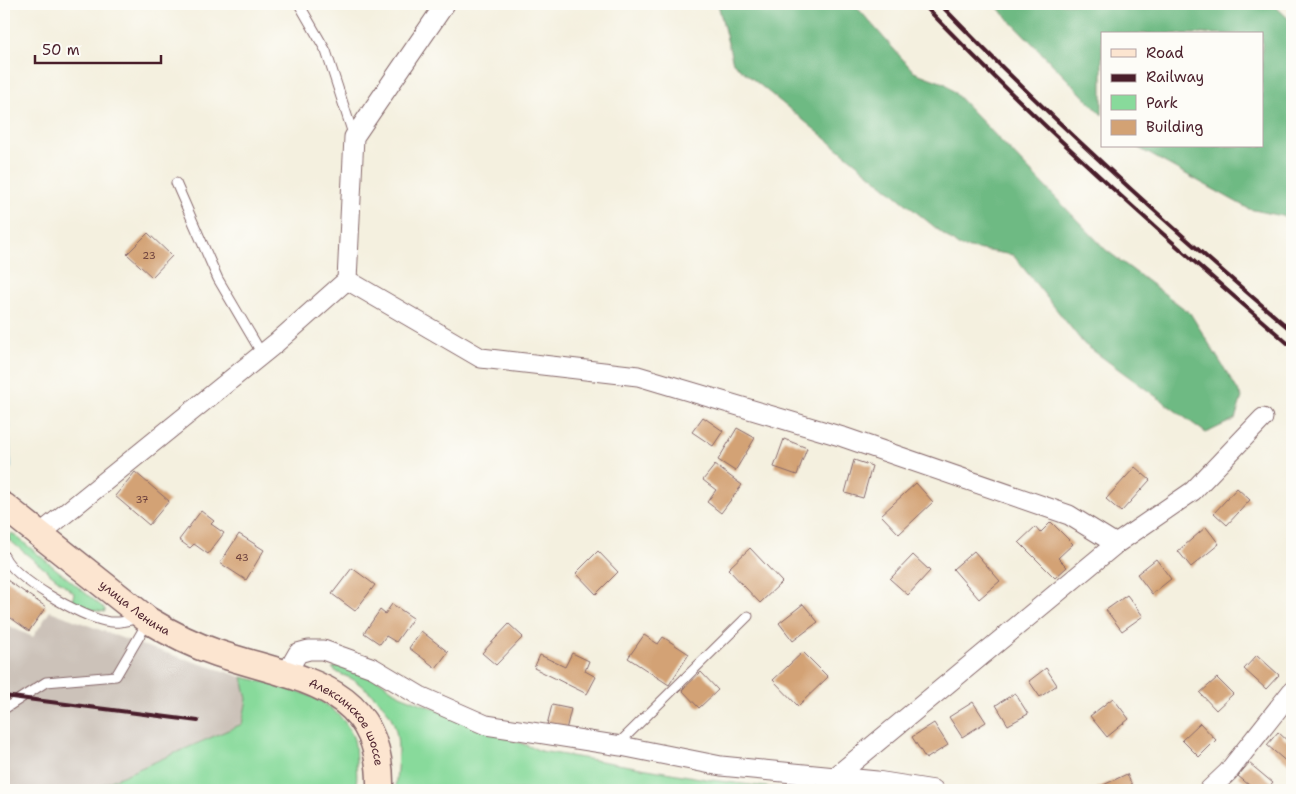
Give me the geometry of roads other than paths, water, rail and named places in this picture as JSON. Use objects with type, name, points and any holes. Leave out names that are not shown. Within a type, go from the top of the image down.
[{"type":"main road","name":"улица Ленина","points":[[5,507],[147,619],[199,646],[286,674]]},
{"type":"main road","name":"Алексинское шоссе","points":[[286,674],[334,694],[361,717],[376,745],[380,790]]},
{"type":"street","points":[[40,534],[262,354],[347,280],[354,137],[445,4]]},
{"type":"street","points":[[347,280],[481,358],[638,376],[843,437],[1069,515],[1116,544]]},
{"type":"street","points":[[835,777],[1116,544],[1193,491],[1263,418]]},
{"type":"street","points":[[286,674],[298,653],[309,650],[323,650],[373,668],[420,696],[486,725],[617,746],[721,766],[835,777],[934,790]]},
{"type":"street","points":[[1208,790],[1228,772],[1292,691]]},
{"type":"lane","points":[[299,4],[326,51],[354,137]]},
{"type":"lane","points":[[176,183],[218,279],[262,354]]},
{"type":"lane","points":[[4,539],[5,507]]},
{"type":"lane","points":[[4,556],[7,562],[49,596],[95,619],[118,623],[147,619]]},
{"type":"lane","points":[[617,746],[748,616]]},
{"type":"lane","points":[[4,709],[46,682],[116,676],[147,619]]},
{"type":"waterway","points":[[4,372],[9,467]]},
{"type":"railway","points":[[923,4],[1012,94],[1103,180],[1292,347]]},
{"type":"railway","points":[[940,4],[1112,172],[1292,331]]},
{"type":"railway","points":[[4,696],[198,721]]}]
